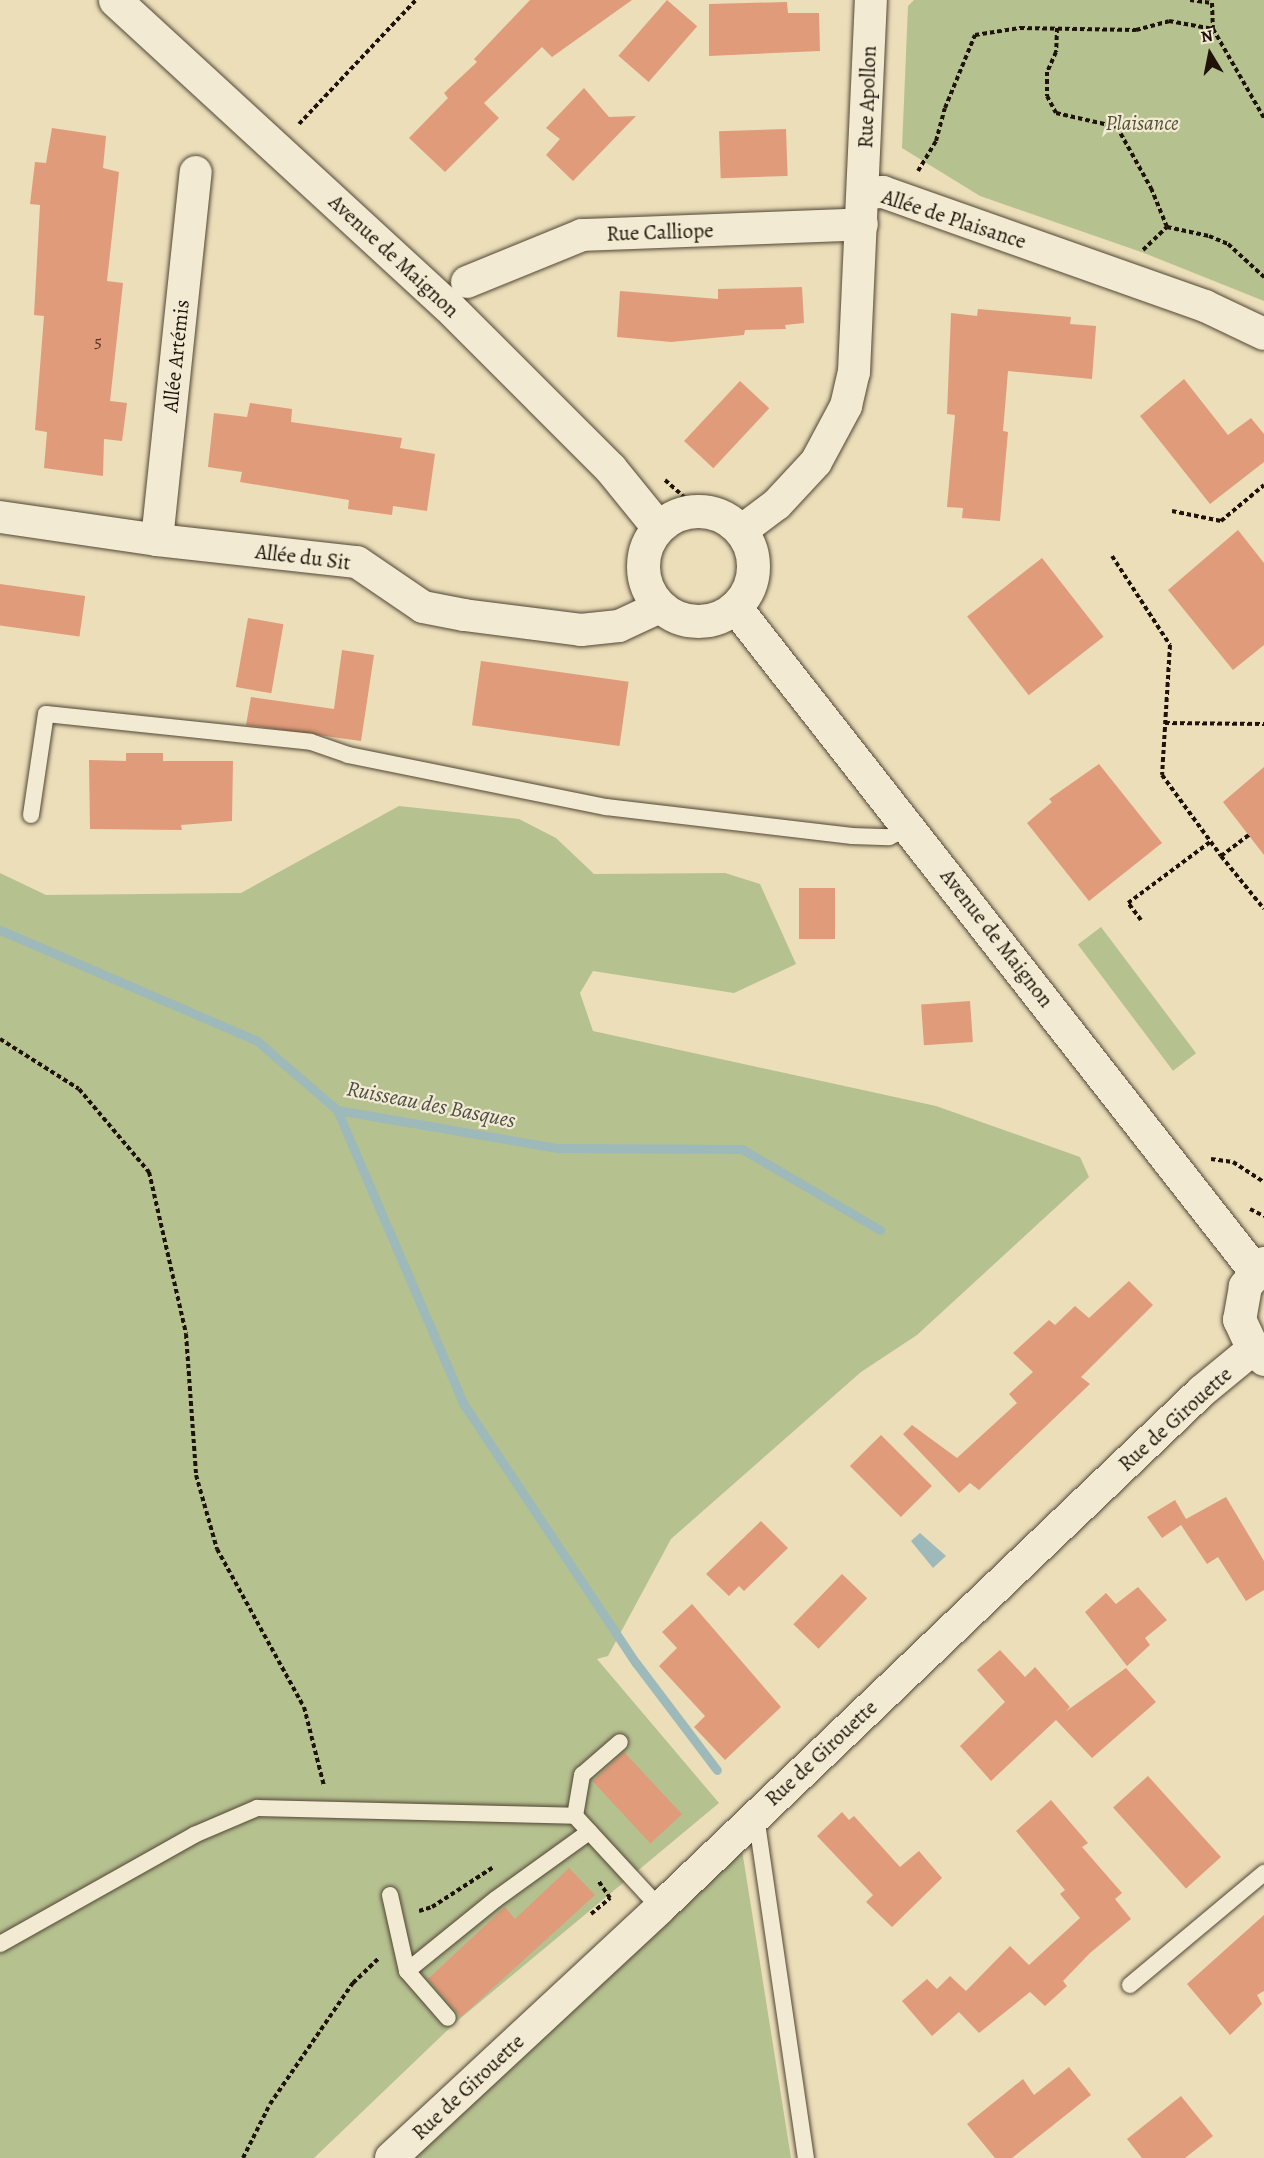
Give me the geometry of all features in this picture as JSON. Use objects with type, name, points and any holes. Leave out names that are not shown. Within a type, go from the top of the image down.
[{"type":"street","name":"Avenue de Maignon","points":[[116,0],[446,304],[610,468],[658,527]]},
{"type":"street","name":"Rue Apollon","points":[[863,209],[871,0]]},
{"type":"street","name":"Allée Artémis","points":[[157,540],[196,172]]},
{"type":"street","name":"Allée de Plaisance","points":[[741,531],[777,504],[816,462],[846,406],[854,372],[863,209],[884,192],[1204,306],[1264,334]]},
{"type":"street","name":"Rue Calliope","points":[[467,282],[582,235],[863,209]]},
{"type":"street","points":[[700,511],[723,517],[741,531],[751,550],[753,571],[747,591],[735,607],[712,620],[694,621],[676,617],[660,608],[646,586],[642,560],[658,527],[677,514],[700,511]]},
{"type":"street","name":"Allée du Sit","points":[[0,517],[157,540],[357,562],[423,607],[464,615],[581,630],[628,623],[660,608]]},
{"type":"street","name":"Avenue de Maignon","points":[[735,607],[1259,1267]]},
{"type":"street","points":[[1258,1354],[1239,1319],[1239,1302],[1259,1267]]},
{"type":"street","name":"Rue de Girouette","points":[[391,2158],[660,1908],[1202,1391],[1258,1354]]},
{"type":"lane","points":[[31,815],[45,714],[311,742],[348,755],[606,807],[852,836],[889,837],[910,827]]},
{"type":"lane","points":[[575,1816],[582,1775],[620,1742]]},
{"type":"lane","points":[[0,1944],[194,1834],[257,1808],[329,1807],[575,1816],[660,1908]]},
{"type":"lane","points":[[756,1815],[806,2158]]},
{"type":"lane","points":[[407,1971],[496,1899],[589,1832]]},
{"type":"lane","points":[[1130,1985],[1264,1873]]},
{"type":"lane","points":[[390,1895],[407,1971],[448,2018]]},
{"type":"path","points":[[297,126],[416,0]]},
{"type":"path","points":[[1190,0],[1212,1],[1213,29],[1264,118]]},
{"type":"path","points":[[914,178],[936,141],[975,35],[1020,28],[1136,30],[1169,21],[1213,29]]},
{"type":"path","points":[[1057,28],[1056,52],[1047,72],[1047,96],[1056,113],[1118,127],[1152,188],[1167,227]]},
{"type":"path","points":[[1136,260],[1154,236],[1167,227]]},
{"type":"path","points":[[1167,227],[1228,244],[1264,277]]},
{"type":"path","points":[[1172,511],[1221,520],[1264,485]]},
{"type":"path","points":[[1112,556],[1170,645],[1162,775],[1210,842],[1264,909]]},
{"type":"path","points":[[1165,723],[1264,724]]},
{"type":"path","points":[[1221,856],[1249,835]]},
{"type":"path","points":[[1142,920],[1128,903],[1210,842]]},
{"type":"path","points":[[0,1039],[80,1089],[149,1172],[186,1334],[196,1475],[218,1549],[304,1707],[329,1807]]},
{"type":"path","points":[[395,1918],[432,1908],[497,1865]]},
{"type":"path","points":[[590,1871],[610,1898],[591,1914]]},
{"type":"path","points":[[243,2158],[270,2104],[353,1983],[400,1938]]},
{"type":"green space","name":"Plaisance","points":[[914,0],[1264,0],[1264,301],[1144,253],[980,196],[902,148],[908,6]]},
{"type":"green space","points":[[399,806],[519,819],[556,838],[594,874],[725,873],[760,884],[796,964],[734,993],[593,971],[580,993],[593,1031],[936,1106],[1080,1157],[1089,1177],[917,1335],[861,1372],[671,1539],[608,1656],[597,1659],[719,1803],[456,2022],[314,2158],[0,2158],[0,873],[46,895],[241,893]]},
{"type":"green space","points":[[1101,927],[1196,1053],[1173,1071],[1078,944]]},
{"type":"green space","points":[[742,1850],[791,2158],[413,2158]]},
{"type":"water","points":[[920,1533],[946,1556],[933,1568],[911,1541]]},
{"type":"building","points":[[530,0],[632,0],[552,57],[542,47],[484,103],[499,118],[445,172],[409,138],[448,98],[444,93],[477,62],[474,59]]},
{"type":"building","points":[[667,0],[697,26],[649,82],[618,56]]},
{"type":"building","points":[[787,2],[788,13],[819,13],[820,51],[709,56],[709,4]]},
{"type":"building","points":[[584,88],[609,117],[636,116],[573,181],[546,155],[560,139],[546,128]]},
{"type":"building","points":[[52,128],[106,136],[103,168],[119,172],[107,281],[123,283],[110,401],[127,403],[122,441],[104,439],[103,476],[44,468],[47,432],[35,430],[44,316],[34,315],[40,205],[30,204],[35,162],[46,163]]},
{"type":"building","points":[[786,129],[788,176],[721,178],[719,131]]},
{"type":"building","points":[[802,287],[804,323],[785,325],[786,329],[745,330],[744,335],[671,342],[617,337],[620,291],[718,299],[718,289]]},
{"type":"building","points":[[978,309],[1071,317],[1070,324],[1096,326],[1092,379],[1008,371],[1003,431],[1008,432],[1000,521],[962,518],[963,508],[947,507],[955,415],[947,414],[951,313],[977,316]]},
{"type":"building","points":[[1184,379],[1228,435],[1251,418],[1264,434],[1264,462],[1210,504],[1140,416]]},
{"type":"building","points":[[740,381],[769,408],[713,468],[684,441]]},
{"type":"building","points":[[250,403],[292,409],[291,422],[402,438],[400,448],[435,454],[427,511],[393,506],[392,515],[348,509],[349,500],[240,482],[242,472],[208,467],[214,413],[247,417]]},
{"type":"building","points":[[1238,530],[1264,563],[1264,645],[1233,670],[1168,590]]},
{"type":"building","points":[[1042,558],[1104,637],[1029,695],[967,616]]},
{"type":"building","points":[[0,584],[85,596],[79,637],[0,625]]},
{"type":"building","points":[[248,618],[283,624],[271,693],[236,687]]},
{"type":"building","points":[[342,650],[374,655],[361,741],[246,725],[251,697],[334,709]]},
{"type":"building","points":[[481,661],[629,682],[620,746],[472,725]]},
{"type":"building","points":[[126,753],[163,753],[163,761],[233,761],[232,821],[181,825],[182,830],[90,829],[89,760],[126,761]]},
{"type":"building","points":[[1099,764],[1162,843],[1089,901],[1027,823],[1052,802],[1049,799]]},
{"type":"building","points":[[1264,767],[1264,855],[1223,802]]},
{"type":"building","points":[[799,888],[835,888],[835,939],[799,939]]},
{"type":"building","points":[[970,1001],[973,1042],[924,1045],[921,1004]]},
{"type":"building","points":[[1129,1281],[1153,1305],[1081,1377],[1090,1384],[979,1490],[970,1483],[959,1493],[903,1434],[912,1425],[957,1458],[1017,1403],[1009,1394],[1033,1372],[1013,1353],[1049,1320],[1055,1325],[1075,1306],[1089,1318]]},
{"type":"building","points":[[881,1435],[932,1486],[901,1517],[850,1466]]},
{"type":"building","points":[[1226,1497],[1264,1561],[1264,1590],[1246,1601],[1218,1557],[1207,1564],[1181,1525],[1162,1538],[1147,1517],[1175,1500],[1186,1519]]},
{"type":"building","points":[[761,1521],[788,1548],[744,1591],[739,1586],[729,1596],[706,1574]]},
{"type":"building","points":[[842,1574],[867,1598],[819,1649],[793,1624]]},
{"type":"building","points":[[1138,1587],[1167,1620],[1145,1638],[1150,1645],[1127,1666],[1085,1612],[1106,1593],[1116,1604]]},
{"type":"building","points":[[692,1604],[781,1707],[725,1760],[694,1727],[705,1716],[659,1666],[677,1648],[662,1632]]},
{"type":"building","points":[[1000,1650],[1025,1677],[1035,1667],[1070,1707],[1065,1712],[1126,1668],[1156,1702],[1092,1758],[1056,1720],[991,1781],[960,1746],[1005,1702],[977,1670]]},
{"type":"building","points":[[624,1752],[682,1814],[651,1843],[593,1781]]},
{"type":"building","points":[[1148,1776],[1221,1857],[1186,1888],[1113,1807]]},
{"type":"building","points":[[1051,1800],[1088,1843],[1082,1847],[1122,1893],[1115,1899],[1131,1919],[1090,1953],[1063,1981],[1067,1986],[1045,2006],[1030,1992],[979,2033],[959,2012],[932,2036],[902,2001],[927,1979],[937,1989],[950,1976],[966,1991],[1010,1946],[1029,1965],[1080,1918],[1060,1894],[1065,1890],[1016,1831]]},
{"type":"building","points":[[842,1812],[849,1820],[854,1816],[900,1867],[919,1851],[942,1878],[892,1927],[866,1902],[873,1895],[817,1836]]},
{"type":"building","points":[[569,1868],[595,1895],[461,2017],[428,1979],[505,1907],[515,1919]]},
{"type":"building","points":[[1264,1915],[1264,1991],[1257,1995],[1262,2004],[1230,2035],[1187,1984]]},
{"type":"building","points":[[1069,2067],[1091,2095],[1012,2158],[995,2158],[967,2124],[1023,2079],[1034,2095]]},
{"type":"building","points":[[1181,2096],[1213,2136],[1185,2158],[1142,2158],[1127,2139]]},
{"type":"waterway","name":"Ruisseau des Basques","points":[[0,930],[256,1040],[337,1110],[558,1148],[742,1149],[880,1230]]},
{"type":"waterway","points":[[337,1110],[463,1403],[636,1663],[717,1770]]}]
